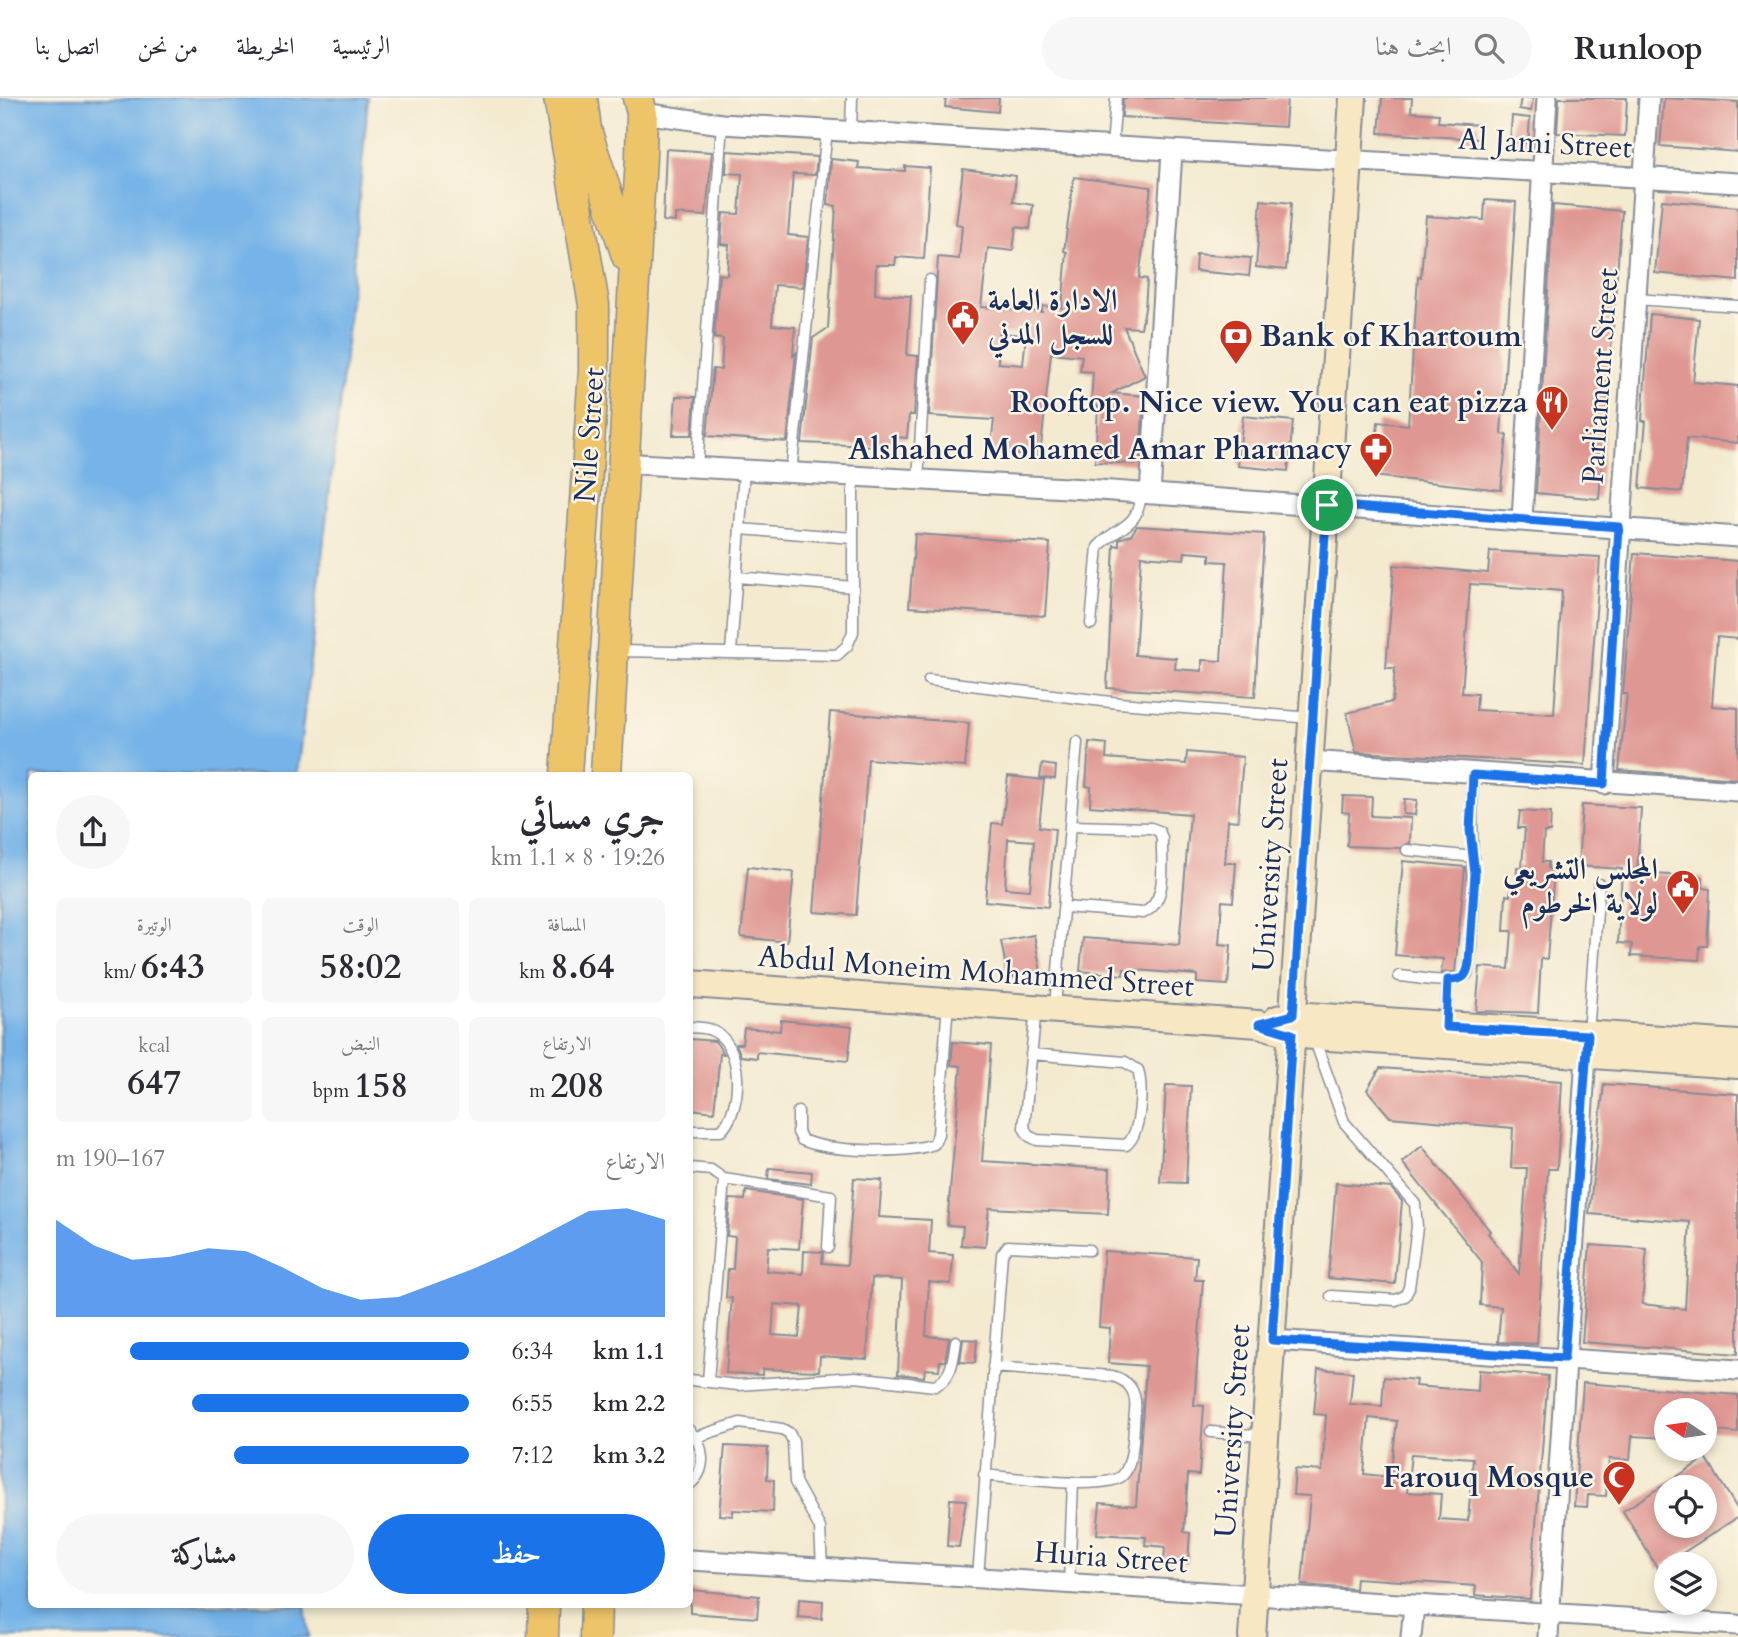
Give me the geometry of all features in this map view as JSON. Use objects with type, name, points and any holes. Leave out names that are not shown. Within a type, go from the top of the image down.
[{"type":"main road","name":"Nile Street","points":[[559,98],[594,305],[594,371],[566,772]]},
{"type":"main road","points":[[582,98],[586,130],[633,276]]},
{"type":"main road","name":"University Street","points":[[1252,1637],[1272,1340],[1300,1029],[1310,761],[1353,98]]},
{"type":"main road","name":"Nile Street","points":[[606,765],[641,103]]},
{"type":"main road","points":[[567,741],[575,732],[591,733],[599,739],[606,765]]},
{"type":"main road","name":"Abdul Moneim Mohammed Street","points":[[693,984],[1045,1008],[1300,1029],[1587,1045],[1738,1065]]},
{"type":"main road","name":"Abdul Moneim Mohammed Street","points":[[1587,1045],[1738,1044]]},
{"type":"main road","points":[[543,1637],[544,1608]]},
{"type":"main road","points":[[595,1637],[596,1608]]},
{"type":"street","points":[[1522,519],[1547,98]]},
{"type":"street","name":"Parliament Street","points":[[1604,784],[1649,98]]},
{"type":"street","name":"Al Jami Street","points":[[641,103],[722,124],[1543,174],[1738,183]]},
{"type":"street","points":[[1145,494],[1172,152]]},
{"type":"street","points":[[621,463],[1327,505],[1738,537]]},
{"type":"street","points":[[1310,761],[1473,775],[1738,791]]},
{"type":"street","points":[[1548,1637],[1564,1358],[1587,1045]]},
{"type":"street","points":[[1272,1340],[1738,1370]]},
{"type":"street","name":"Huria Street","points":[[693,1560],[1738,1625]]},
{"type":"street","points":[[1411,1637],[1414,1605]]},
{"type":"lane","points":[[851,131],[852,98]]},
{"type":"lane","points":[[1112,147],[1116,98]]},
{"type":"lane","points":[[697,468],[722,124]]},
{"type":"lane","points":[[791,474],[828,130]]},
{"type":"lane","points":[[918,480],[930,280]]},
{"type":"lane","points":[[1635,299],[1738,306]]},
{"type":"lane","points":[[731,653],[744,471]]},
{"type":"lane","points":[[613,650],[836,655],[847,646],[853,632],[853,476]]},
{"type":"lane","points":[[1091,624],[1098,547],[1135,520],[1145,494]]},
{"type":"lane","points":[[740,529],[853,538]]},
{"type":"lane","points":[[737,577],[853,587]]},
{"type":"lane","points":[[929,680],[1119,703],[1313,718]]},
{"type":"lane","points":[[1031,1054],[1125,1062],[1138,1070],[1135,1131],[1132,1141],[1126,1145],[1037,1139],[1029,1136],[1024,1128],[1031,1054],[1045,1008],[1064,907],[1077,742]]},
{"type":"lane","points":[[1399,976],[1460,980],[1467,974],[1474,857],[1470,830],[1473,775]]},
{"type":"lane","points":[[1064,907],[1143,913],[1153,909],[1160,898],[1162,838],[1159,831],[1151,828],[1069,826]]},
{"type":"lane","points":[[1407,850],[1474,857]]},
{"type":"lane","points":[[1587,1045],[1599,884]]},
{"type":"lane","points":[[1445,1036],[1448,980]]},
{"type":"lane","points":[[798,1112],[798,1132],[802,1140],[813,1144],[890,1148],[923,1148],[933,1144],[938,1134],[948,1002]]},
{"type":"lane","points":[[693,1027],[712,1030],[724,1040],[732,1053],[736,1071],[735,1101],[729,1124],[721,1131],[693,1131]]},
{"type":"lane","points":[[1300,1029],[1344,1122],[1415,1204],[1409,1288],[1405,1296],[1396,1300],[1331,1296]]},
{"type":"lane","points":[[693,1168],[712,1170],[724,1179],[831,1196],[828,1247]]},
{"type":"lane","points":[[708,1381],[724,1179]]},
{"type":"lane","points":[[978,1578],[1002,1254],[1008,1246],[1022,1245],[1088,1250]]},
{"type":"lane","points":[[693,1380],[738,1385],[855,1377],[935,1386],[944,1381],[950,1372],[956,1341]]},
{"type":"lane","points":[[984,1475],[1100,1483],[1123,1475],[1129,1461],[1136,1401],[1125,1380],[1112,1376],[993,1367]]},
{"type":"lane","points":[[693,1480],[702,1466],[702,1451],[693,1434],[740,1423],[782,1429],[789,1433],[793,1441],[795,1482],[820,1528],[822,1567]]},
{"type":"lane","points":[[1211,1432],[1266,1436]]},
{"type":"lane","points":[[1069,1585],[1073,1482]]},
{"type":"water","points":[[0,98],[368,98],[345,357],[297,772],[28,772],[28,1608],[305,1608],[309,1637],[0,1637]]},
{"type":"building","points":[[946,98],[999,98],[998,112],[945,107]]},
{"type":"building","points":[[1123,98],[1287,98],[1285,127],[1122,117]]},
{"type":"building","points":[[1382,98],[1412,98],[1411,112],[1439,114],[1438,122],[1479,125],[1478,139],[1379,133]]},
{"type":"building","points":[[1521,98],[1533,98],[1531,111],[1519,109]]},
{"type":"building","points":[[1559,98],[1627,98],[1625,136],[1557,133]]},
{"type":"building","points":[[1664,98],[1738,102],[1738,152],[1660,146]]},
{"type":"building","points":[[1512,116],[1530,118],[1528,143],[1510,142]]},
{"type":"building","points":[[666,149],[712,152],[706,216],[675,214],[675,222],[663,221]]},
{"type":"building","points":[[727,151],[817,157],[815,175],[793,174],[788,235],[808,237],[803,287],[775,285],[772,325],[795,327],[793,356],[796,353],[787,442],[707,436],[713,369],[721,370],[723,339],[714,338],[719,274],[727,275],[729,245],[721,244],[723,213],[739,214],[742,174],[726,173]]},
{"type":"building","points":[[831,159],[859,162],[858,168],[905,171],[905,166],[930,168],[924,259],[896,257],[895,265],[876,265],[875,294],[911,296],[907,355],[918,356],[914,415],[909,415],[907,438],[895,437],[895,447],[802,443],[813,338],[828,328],[836,206],[828,205]]},
{"type":"building","points":[[963,169],[1016,176],[1013,202],[1033,205],[1030,229],[1016,227],[1013,251],[988,248],[981,307],[1042,312],[1042,306],[1062,308],[1067,252],[1064,251],[1074,177],[1151,187],[1139,278],[1147,279],[1145,309],[1141,328],[1124,327],[1145,376],[1112,393],[1144,396],[1140,464],[1095,462],[1098,406],[1091,405],[1093,372],[1080,371],[1082,356],[1051,353],[1040,457],[990,452],[994,420],[929,416],[938,257],[959,259],[962,225],[956,224]],"holes":[[[999,333],[1026,335],[1023,365],[998,363]]]},
{"type":"building","points":[[1261,200],[1291,203],[1286,270],[1256,267]]},
{"type":"building","points":[[1485,200],[1516,202],[1501,434],[1507,435],[1501,490],[1373,476],[1378,422],[1408,425],[1418,276],[1421,277],[1426,216],[1484,220]]},
{"type":"building","points":[[1662,200],[1738,207],[1738,281],[1655,273]]},
{"type":"building","points":[[1553,205],[1622,211],[1599,499],[1536,493]]},
{"type":"building","points":[[1196,254],[1251,258],[1249,276],[1195,271]]},
{"type":"building","points":[[1650,314],[1699,319],[1693,382],[1738,386],[1738,443],[1687,438],[1682,492],[1640,488],[1646,421],[1642,421]]},
{"type":"building","points":[[676,396],[695,397],[692,435],[673,435]]},
{"type":"building","points":[[1243,416],[1293,421],[1288,471],[1238,466]]},
{"type":"building","points":[[1137,526],[1264,534],[1255,697],[1107,688],[1114,545],[1119,546],[1119,539],[1131,535]],"holes":[[[1185,552],[1210,554],[1210,561],[1227,562],[1221,661],[1202,660],[1202,671],[1175,669],[1176,658],[1135,655],[1141,556],[1184,559]]]},
{"type":"building","points":[[915,534],[1050,543],[1045,616],[909,607]]},
{"type":"building","points":[[1490,551],[1600,557],[1585,765],[1356,752],[1347,713],[1392,702],[1395,668],[1386,668],[1394,565],[1488,573]],"holes":[[[1470,584],[1562,591],[1554,714],[1476,710],[1477,694],[1462,693]]]},
{"type":"building","points":[[1634,553],[1738,561],[1738,639],[1717,637],[1712,706],[1738,708],[1738,779],[1619,770],[1627,694],[1623,694]]},
{"type":"building","points":[[830,712],[969,723],[965,767],[868,759],[856,915],[814,912]]},
{"type":"building","points":[[1089,742],[1107,744],[1106,758],[1186,764],[1187,752],[1243,757],[1238,821],[1228,820],[1225,863],[1236,863],[1233,902],[1222,901],[1219,944],[1231,945],[1228,985],[1197,983],[1197,975],[1124,969],[1123,975],[1080,971],[1083,938],[1179,945],[1190,814],[1090,806],[1091,787],[1086,786]]},
{"type":"building","points":[[1042,764],[1056,766],[1055,779],[1040,778]]},
{"type":"building","points":[[1008,776],[1044,780],[1039,827],[1055,829],[1048,907],[985,901],[992,823],[1002,824]],"holes":[[[1008,839],[1034,841],[1030,890],[1005,888]]]},
{"type":"building","points":[[1343,796],[1372,797],[1371,816],[1411,818],[1410,843],[1400,848],[1347,846],[1349,813],[1342,812]]},
{"type":"building","points":[[1404,799],[1417,800],[1415,815],[1403,814]]},
{"type":"building","points":[[1582,805],[1641,808],[1637,873],[1703,877],[1703,888],[1710,889],[1707,946],[1700,946],[1699,960],[1631,956],[1632,944],[1618,943],[1622,869],[1578,866]]},
{"type":"building","points":[[1520,811],[1551,813],[1550,832],[1544,832],[1542,862],[1548,862],[1548,869],[1554,870],[1547,959],[1541,959],[1538,1013],[1476,1011],[1480,967],[1509,969],[1512,931],[1504,931],[1506,895],[1510,896],[1511,886],[1516,887],[1517,867],[1522,867],[1525,828],[1518,828]]},
{"type":"building","points":[[1403,861],[1465,867],[1455,972],[1441,973],[1443,959],[1395,955]]},
{"type":"building","points":[[748,867],[794,872],[787,942],[741,937]]},
{"type":"building","points":[[1034,935],[1041,972],[1008,978],[1001,941]]},
{"type":"building","points":[[781,1020],[852,1027],[848,1061],[757,1052],[757,1058],[741,1056],[736,1044],[742,1044],[744,1028],[780,1031]]},
{"type":"building","points":[[693,1039],[715,1041],[724,1054],[720,1054],[714,1112],[693,1109]]},
{"type":"building","points":[[953,1042],[991,1045],[982,1161],[1110,1169],[1108,1214],[989,1208],[985,1247],[961,1245],[963,1226],[947,1225],[961,1066],[951,1065]]},
{"type":"building","points":[[1380,1068],[1562,1081],[1557,1169],[1548,1169],[1537,1344],[1498,1342],[1501,1307],[1480,1305],[1482,1262],[1402,1162],[1422,1146],[1490,1231],[1488,1233],[1519,1274],[1527,1168],[1511,1168],[1513,1128],[1390,1117],[1367,1090]]},
{"type":"building","points":[[1604,1084],[1738,1094],[1738,1354],[1582,1342],[1590,1245],[1647,1249],[1642,1304],[1685,1309],[1690,1222],[1589,1214]]},
{"type":"building","points":[[1166,1085],[1191,1086],[1186,1183],[1160,1182]]},
{"type":"building","points":[[769,1168],[812,1172],[811,1184],[768,1179]]},
{"type":"building","points":[[854,1178],[882,1180],[879,1217],[931,1220],[929,1253],[953,1255],[951,1284],[929,1282],[926,1336],[949,1338],[945,1361],[940,1361],[939,1370],[925,1369],[924,1377],[898,1374],[902,1280],[872,1278],[867,1359],[820,1356],[819,1371],[762,1369],[762,1375],[726,1373],[732,1298],[726,1298],[728,1269],[733,1269],[735,1237],[727,1236],[730,1199],[745,1200],[746,1191],[803,1199],[799,1249],[768,1247],[766,1271],[803,1274],[804,1251],[823,1252],[822,1263],[847,1265]],"holes":[[[774,1304],[802,1306],[799,1337],[772,1335]]]},
{"type":"building","points":[[1336,1183],[1391,1188],[1402,1201],[1395,1284],[1328,1278]]},
{"type":"building","points":[[1104,1251],[1197,1257],[1195,1280],[1203,1280],[1194,1405],[1204,1406],[1199,1475],[1188,1474],[1184,1532],[1190,1533],[1188,1563],[1164,1561],[1165,1547],[1145,1545],[1146,1537],[1097,1534],[1100,1503],[1136,1506],[1146,1366],[1108,1363],[1110,1328],[1099,1327]]},
{"type":"building","points":[[963,1339],[977,1340],[975,1363],[960,1362]]},
{"type":"building","points":[[1318,1369],[1353,1372],[1350,1404],[1382,1406],[1384,1377],[1416,1380],[1415,1386],[1478,1391],[1479,1370],[1548,1376],[1530,1599],[1475,1595],[1476,1586],[1356,1578],[1355,1589],[1302,1585],[1310,1496],[1293,1495],[1295,1469],[1322,1471],[1326,1415],[1314,1414]],"holes":[[[1369,1418],[1397,1421],[1390,1477],[1364,1474]],[[1411,1454],[1473,1458],[1468,1521],[1439,1519],[1441,1494],[1407,1492]]]},
{"type":"building","points":[[1583,1383],[1738,1395],[1738,1433],[1717,1431],[1717,1398],[1654,1398],[1654,1437],[1632,1436],[1630,1460],[1609,1459],[1606,1496],[1588,1495],[1587,1507],[1574,1506]]},
{"type":"building","points":[[725,1446],[768,1448],[767,1479],[774,1480],[773,1512],[733,1510],[733,1516],[719,1515]]},
{"type":"building","points":[[1701,1461],[1708,1461],[1716,1475],[1679,1475]]},
{"type":"building","points":[[1717,1476],[1738,1510],[1738,1517],[1717,1531]]},
{"type":"building","points":[[1654,1491],[1654,1538],[1706,1538],[1684,1552],[1654,1552],[1654,1562],[1623,1511]]},
{"type":"building","points":[[950,1499],[966,1500],[959,1547],[947,1546]]},
{"type":"building","points":[[693,1590],[759,1596],[757,1618],[690,1613],[690,1608],[693,1608]]},
{"type":"building","points":[[799,1599],[823,1601],[822,1619],[798,1617]]},
{"type":"place","name":"الادارة العامة للسجل المدني","points":[[963,347]]},
{"type":"place","name":"Bank of Khartoum","points":[[1236,366]]},
{"type":"place","name":"Rooftop. Nice view. You can eat pizza","points":[[1552,432]]},
{"type":"place","name":"Alshahed Mohamed Amar Pharmacy","points":[[1376,479]]},
{"type":"place","name":"المجلس التشريعي لولاية الخرطوم","points":[[1683,916]]},
{"type":"place","name":"Farouq Mosque","points":[[1619,1507]]},
{"type":"route","points":[[1327,505],[1619,527],[1604,784],[1473,775],[1470,830],[1475,874],[1469,962],[1467,974],[1460,980],[1448,980],[1446,1027],[1588,1035],[1564,1358],[1272,1340],[1292,1034],[1259,1024],[1293,1015],[1327,505]]}]
